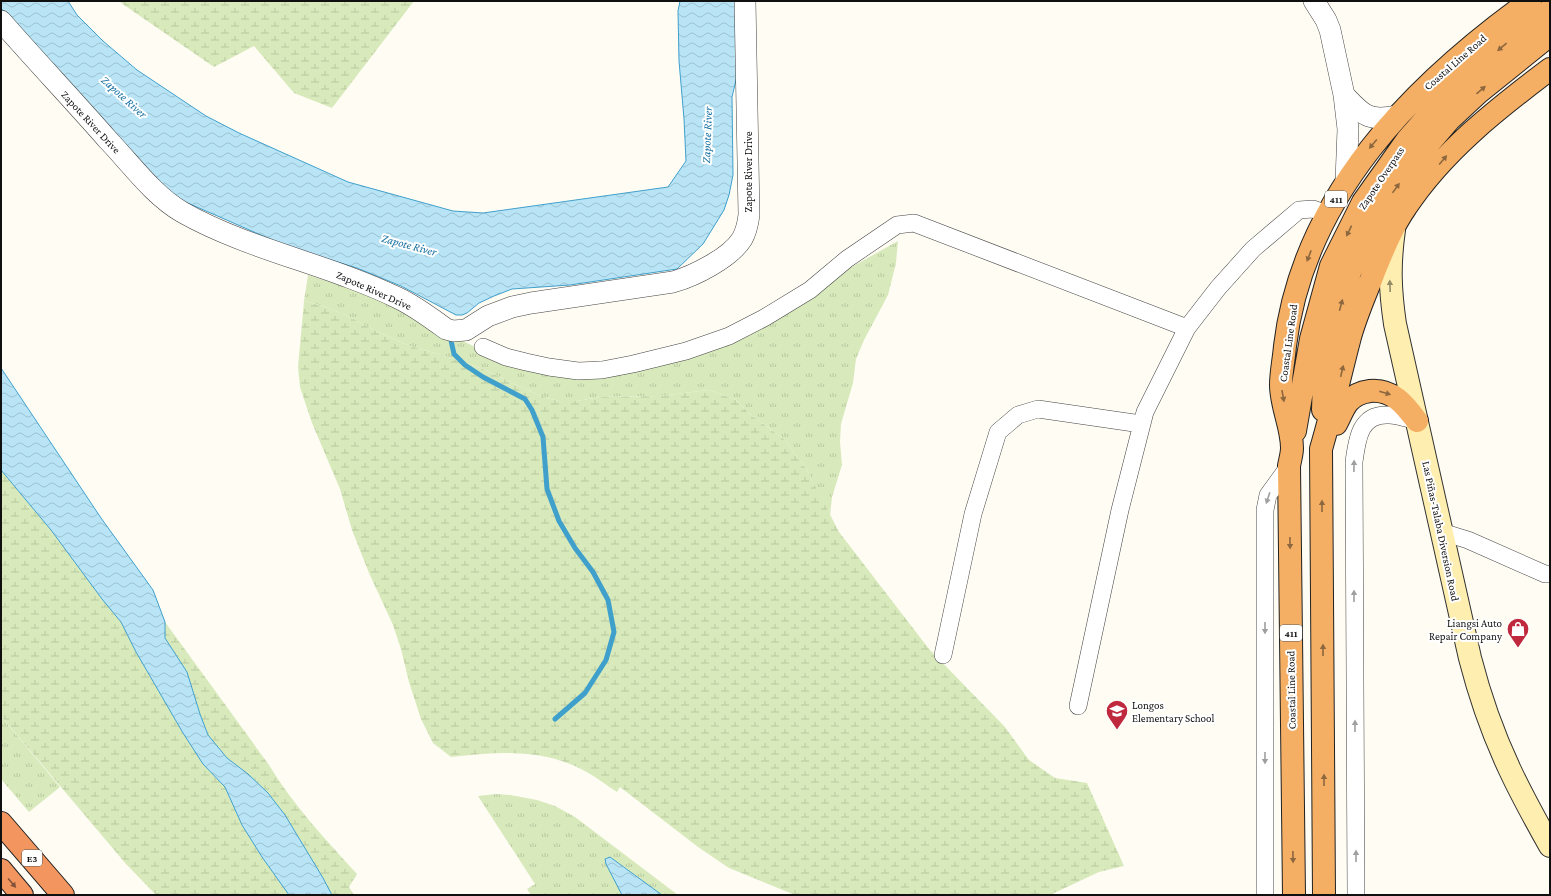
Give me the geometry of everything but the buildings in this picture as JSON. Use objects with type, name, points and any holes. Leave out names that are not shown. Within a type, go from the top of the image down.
[{"type":"highway","name":"Coastal Line Road","points":[[1294,895],[1291,457],[1281,386],[1291,313],[1299,283],[1327,214],[1346,181],[1369,149],[1397,116],[1446,68],[1522,7]]},
{"type":"highway","name":"Zapote Overpass","points":[[1291,457],[1320,340],[1332,266],[1363,202],[1407,140],[1435,108],[1500,48],[1532,22],[1550,10]]},
{"type":"highway","name":"Zapote Overpass","points":[[1321,449],[1324,379],[1320,340],[1350,272],[1380,210],[1424,149],[1449,120],[1478,93],[1550,35]]},
{"type":"highway","name":"411","points":[[1324,895],[1321,449],[1350,336],[1384,246],[1395,225],[1419,189],[1447,154],[1492,115],[1550,69]]},
{"type":"highway","points":[[1321,449],[1348,402],[1355,396],[1365,392],[1380,391],[1394,395],[1401,401],[1417,421]]},
{"type":"highway","points":[[1293,819],[1324,819]]},
{"type":"highway","name":"E3","points":[[1,823],[63,895]]},
{"type":"highway","points":[[1,870],[22,895]]},
{"type":"main road","name":"Las Piñas-Talaba Diversion Road","points":[[1395,225],[1390,270],[1391,296],[1395,324],[1465,637],[1478,689],[1510,771],[1550,846]]},
{"type":"street","name":"Zapote River Drive","points":[[1,21],[51,78],[142,177],[169,204],[215,228],[288,256],[336,272],[398,298],[446,329],[453,332],[459,332],[488,316],[512,307],[561,298],[673,282],[689,277],[699,272],[734,248],[742,239],[749,215],[745,1]]},
{"type":"street","points":[[1314,1],[1326,20],[1330,30],[1344,95],[1348,129],[1346,181]]},
{"type":"street","points":[[1344,95],[1358,111],[1369,117],[1383,119],[1397,116]]},
{"type":"street","points":[[1078,706],[1120,510],[1145,412],[1187,328],[1218,288],[1253,249],[1298,210],[1313,209],[1327,214]]},
{"type":"street","points":[[483,347],[526,362],[578,371],[602,370],[686,351],[729,336],[764,318],[810,290],[847,259],[897,225],[914,223],[1187,328]]},
{"type":"street","points":[[943,655],[974,514],[998,432],[1018,416],[1038,409],[1142,424]]},
{"type":"street","points":[[1356,895],[1354,462],[1356,444],[1360,430],[1368,421],[1378,415],[1390,414],[1417,421]]},
{"type":"street","points":[[1265,895],[1265,510],[1268,494],[1291,457]]},
{"type":"street","points":[[1442,532],[1468,540],[1545,574],[1550,574]]},
{"type":"green space","points":[[119,1],[414,1],[332,108],[294,93],[254,46],[214,67]]},
{"type":"green space","points":[[898,241],[896,263],[888,295],[864,340],[856,359],[853,383],[841,424],[840,442],[842,465],[832,497],[830,516],[807,470],[784,439],[751,415],[736,400],[709,390],[659,396],[600,397],[576,401],[559,401],[543,397],[483,369],[410,346],[376,331],[350,317],[323,306],[304,301],[308,275],[374,296],[483,351],[549,374],[720,347],[751,334],[808,298],[848,269]]},
{"type":"green space","points":[[304,301],[323,306],[350,317],[376,331],[410,346],[483,369],[543,397],[559,401],[576,401],[600,397],[659,396],[709,390],[736,400],[751,415],[784,439],[807,470],[839,532],[929,649],[1005,727],[1029,760],[1055,778],[1087,783],[1124,866],[1099,872],[1050,895],[795,895],[729,868],[698,847],[620,787],[617,792],[587,772],[567,763],[551,758],[518,753],[451,757],[433,743],[421,719],[393,625],[369,573],[352,530],[340,489],[312,423],[300,387],[298,367]]},
{"type":"green space","points":[[1,470],[51,530],[121,622],[136,652],[183,733],[203,764],[225,787],[242,825],[262,857],[289,895],[156,895],[126,864],[1,716]]},
{"type":"green space","points":[[165,622],[269,765],[288,794],[357,874],[349,887],[354,895],[332,895],[285,815],[268,793],[248,774],[227,758],[208,735],[187,672],[165,638]]},
{"type":"green space","points":[[1,716],[60,787],[29,812],[1,779]]},
{"type":"green space","points":[[496,794],[537,800],[555,806],[575,817],[678,895],[662,895],[610,857],[622,895],[531,895],[527,889],[535,884],[478,796]]},
{"type":"water","name":"Zapote River","points":[[1,1],[68,1],[77,15],[103,41],[137,70],[206,116],[239,133],[348,182],[453,211],[483,213],[668,187],[686,161],[679,61],[678,11],[680,1],[735,1],[737,76],[732,97],[733,175],[729,195],[724,210],[703,244],[677,269],[570,285],[512,289],[479,303],[467,313],[456,315],[401,286],[357,268],[286,246],[174,197],[47,61],[1,8]]},
{"type":"water","points":[[1,368],[101,518],[153,590],[165,622],[165,638],[187,672],[208,735],[227,758],[248,774],[268,793],[285,815],[332,895],[289,895],[262,857],[242,825],[225,787],[203,764],[183,733],[136,652],[121,622],[51,530],[1,470]]},
{"type":"water","points":[[610,857],[662,895],[622,895],[606,864],[605,859]]},
{"type":"waterway","points":[[450,336],[454,354],[465,365],[483,377],[525,399],[532,410],[543,437],[547,489],[559,521],[575,548],[593,572],[608,600],[614,632],[606,660],[585,693],[555,719]]},
{"type":"place","name":"Liangsi Auto Repair Company","points":[[1518,648]]},
{"type":"place","name":"Longos Elementary School","points":[[1117,730]]}]
